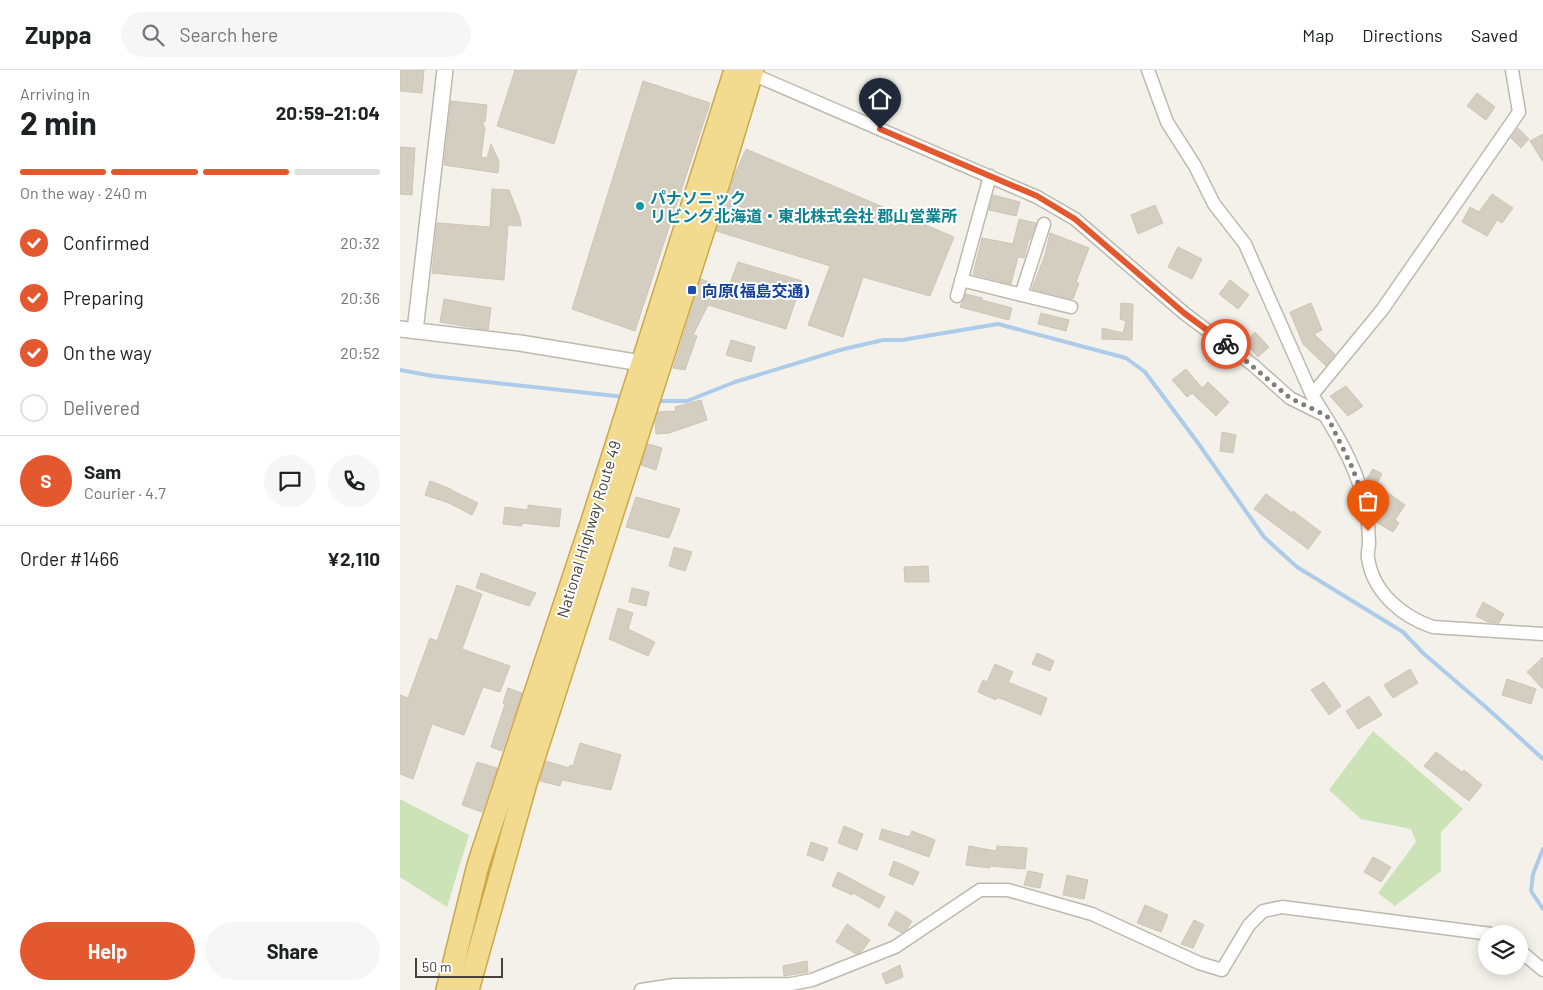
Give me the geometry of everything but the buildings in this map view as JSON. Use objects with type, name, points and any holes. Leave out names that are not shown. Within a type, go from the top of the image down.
[{"type":"highway","name":"National Highway Route 49","points":[[447,990],[478,865],[583,549],[641,363],[746,71]]},
{"type":"highway","name":"National Highway Route 49","points":[[468,990],[526,784],[721,176],[746,71]]},
{"type":"street","points":[[445,70],[408,330],[520,343],[641,363]]},
{"type":"street","points":[[1148,70],[1168,122],[1195,166],[1214,204],[1246,244],[1312,395],[1327,416],[1352,467],[1363,496],[1368,521],[1368,558],[1373,574],[1393,605],[1417,622],[1434,627],[1543,634]]},
{"type":"street","points":[[1312,395],[1382,310],[1519,112],[1512,70]]},
{"type":"street","points":[[746,71],[1037,196],[1075,219],[1184,313],[1253,365],[1290,398],[1327,416]]},
{"type":"street","points":[[957,296],[990,176]]},
{"type":"street","points":[[1021,295],[1044,224]]},
{"type":"street","points":[[961,280],[1071,307]]},
{"type":"street","points":[[641,990],[674,985],[790,987],[895,947],[980,890],[1008,890],[1092,914],[1199,963],[1222,970],[1249,925],[1262,911],[1282,907],[1478,932]]},
{"type":"street","points":[[1528,958],[1543,970]]},
{"type":"green space","points":[[1373,731],[1463,809],[1441,832],[1441,871],[1395,906],[1378,893],[1416,842],[1411,829],[1361,819],[1329,790]]},
{"type":"green space","points":[[400,799],[469,835],[447,907],[400,877]]},
{"type":"waterway","points":[[657,401],[687,401],[735,382],[840,350],[883,340],[902,340],[998,324],[1126,358],[1145,372],[1264,537],[1297,567],[1403,632],[1423,653],[1543,759]]},
{"type":"waterway","points":[[400,370],[433,376],[625,397]]},
{"type":"waterway","points":[[1543,849],[1533,874],[1531,891],[1543,909]]},
{"type":"way so far","points":[[1226,344],[1290,398],[1327,416],[1352,467],[1363,496],[1368,531]]},
{"type":"place","name":"パナソニック リビング北海道・東北株式会社 郡山営業所","points":[[640,206]]},
{"type":"place","name":"向原(福島交通)","points":[[692,290]]},
{"type":"route","points":[[880,129],[1037,196],[1075,219],[1184,313],[1226,344]]}]
